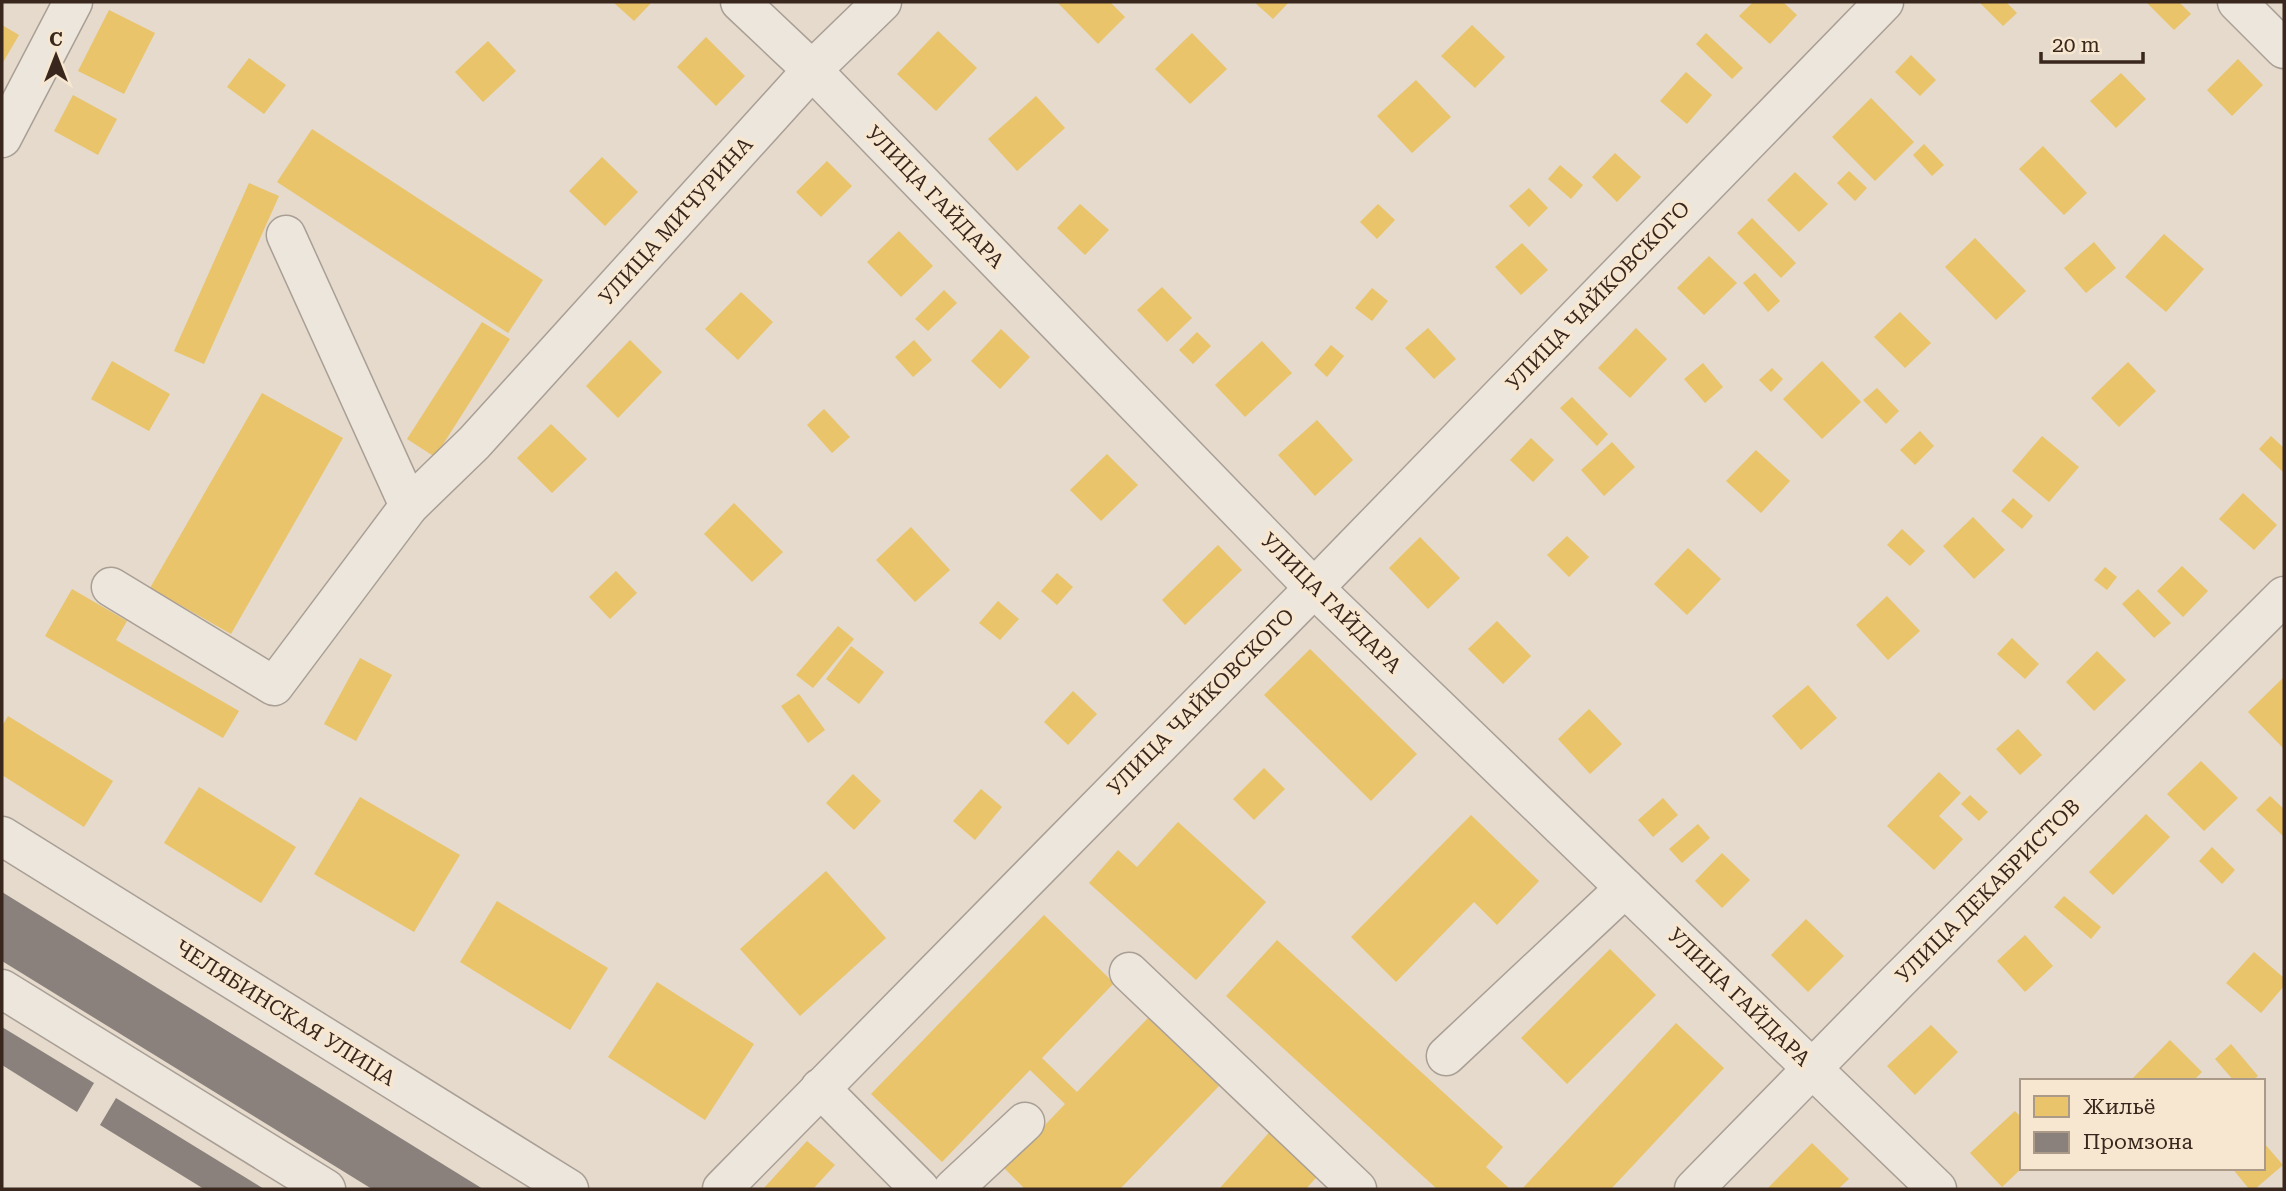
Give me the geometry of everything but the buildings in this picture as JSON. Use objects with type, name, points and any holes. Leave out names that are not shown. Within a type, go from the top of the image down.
[{"type":"street","points":[[2,138],[73,2]]},
{"type":"street","name":"УЛИЦА ГАЙДАРА","points":[[740,2],[812,70],[1314,588],[1937,1189]]},
{"type":"street","name":"УЛИЦА МИЧУРИНА","points":[[111,587],[274,686],[409,506],[474,443],[812,70],[882,2]]},
{"type":"street","name":"УЛИЦА ЧАЙКОВСКОГО","points":[[722,1189],[1314,588],[1884,2]]},
{"type":"street","points":[[2237,2],[2284,49]]},
{"type":"street","points":[[286,235],[409,506]]},
{"type":"street","name":"УЛИЦА ДЕКАБРИСТОВ","points":[[1695,1189],[2284,596]]},
{"type":"street","name":"ЧЕЛЯБИНСКАЯ УЛИЦА","points":[[2,836],[569,1189]]},
{"type":"street","points":[[1446,1056],[1625,888]]},
{"type":"street","points":[[1129,972],[1357,1189]]},
{"type":"street","points":[[2,989],[326,1189]]},
{"type":"street","points":[[820,1088],[920,1189]]},
{"type":"street","points":[[953,1189],[1025,1122]]}]
